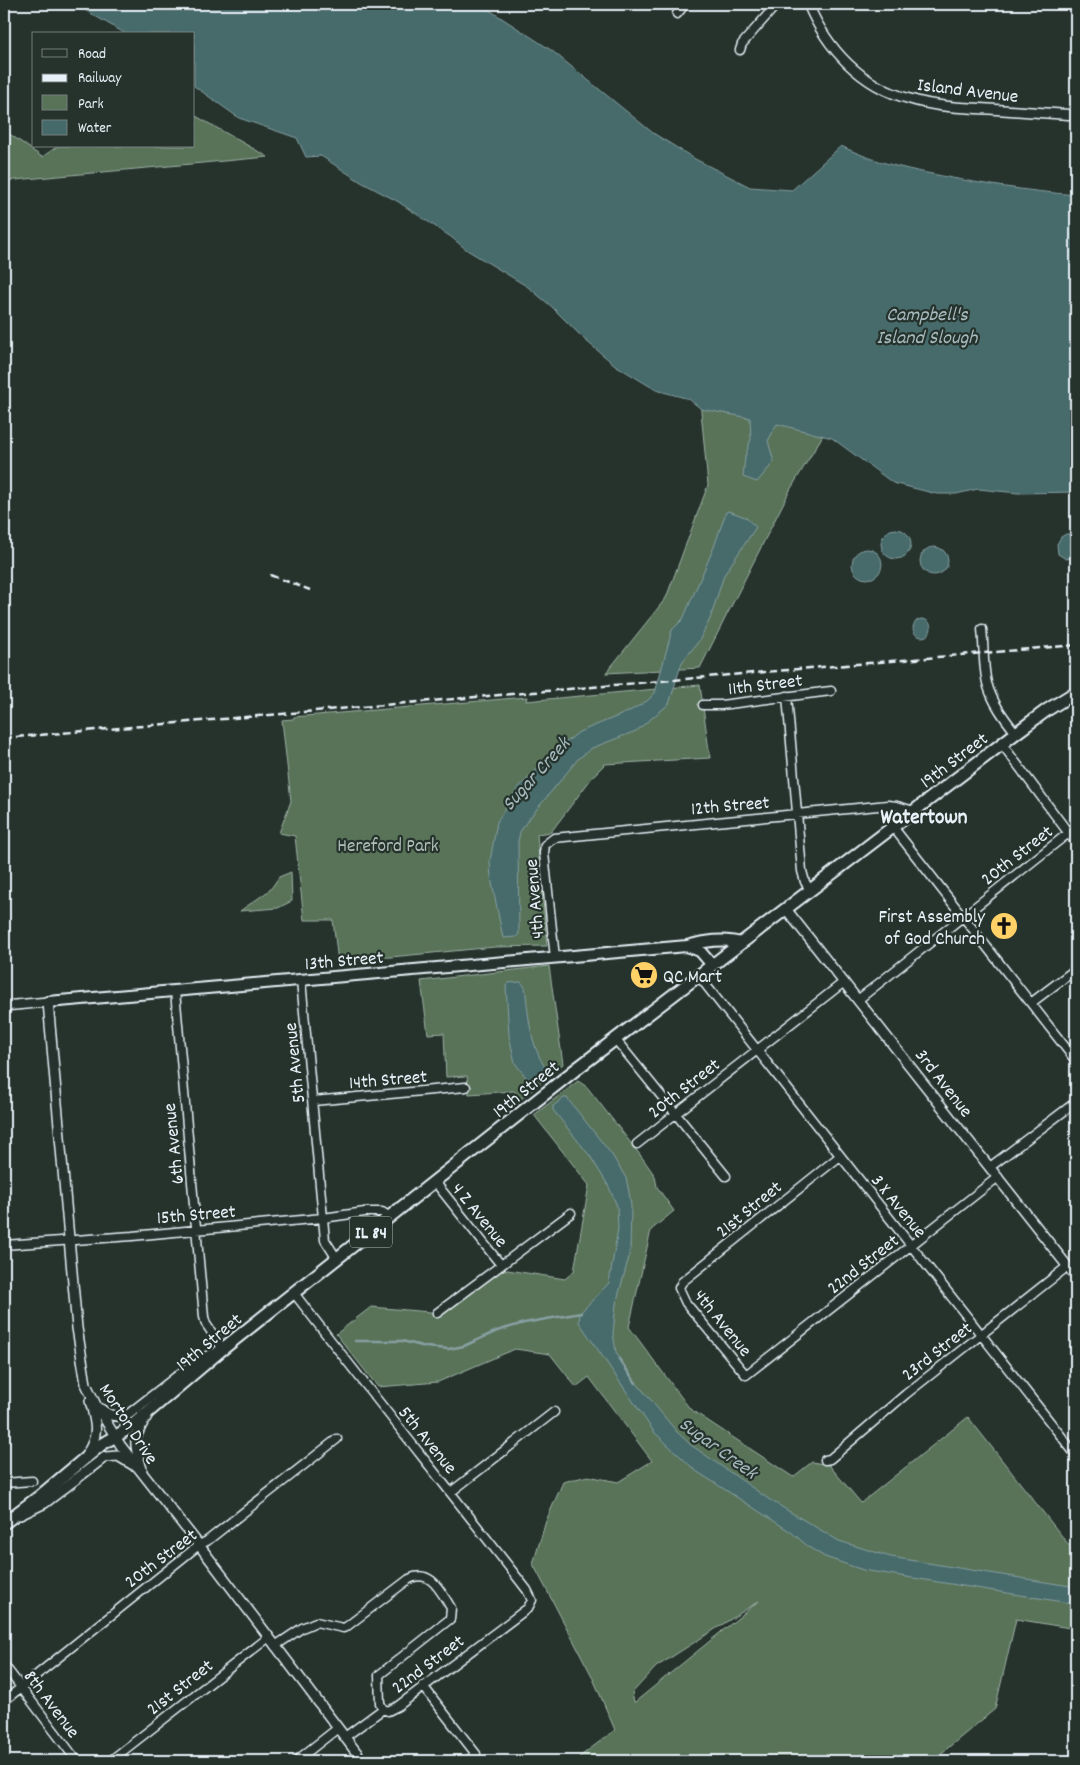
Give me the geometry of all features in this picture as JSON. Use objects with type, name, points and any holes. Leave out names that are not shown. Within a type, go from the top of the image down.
[{"type":"main road","name":"19th Street","points":[[4,1523],[40,1496],[102,1444],[128,1429],[222,1350],[336,1259],[712,964],[1016,733],[1058,702],[1076,692]]},
{"type":"main road","name":"13th Street","points":[[48,1002],[687,946],[731,940],[740,944]]},
{"type":"main road","points":[[687,946],[700,951],[712,964]]},
{"type":"street","points":[[677,14],[685,4]]},
{"type":"street","points":[[740,50],[742,44],[777,4]]},
{"type":"street","name":"Island Avenue","points":[[808,4],[815,20],[832,48],[864,77],[892,93],[909,99],[957,107],[1076,115]]},
{"type":"street","points":[[982,629],[988,689],[1000,712],[1016,733]]},
{"type":"street","name":"11th Street","points":[[703,704],[721,705],[831,691]]},
{"type":"street","points":[[788,696],[802,873],[810,890]]},
{"type":"street","points":[[1002,744],[1076,843]]},
{"type":"street","name":"12th Street","points":[[550,840],[563,836],[888,805],[914,811]]},
{"type":"street","points":[[893,827],[1076,1061]]},
{"type":"street","name":"20th Street","points":[[858,999],[1076,828]]},
{"type":"street","name":"4th Avenue","points":[[550,840],[545,846],[544,853],[554,958]]},
{"type":"street","name":"3rd Avenue","points":[[786,908],[1076,1277]]},
{"type":"street","points":[[1031,1003],[1076,969]]},
{"type":"street","name":"3 X Avenue","points":[[698,976],[1076,1455]]},
{"type":"street","name":"5th Avenue","points":[[301,980],[325,1240],[336,1259]]},
{"type":"street","name":"20th Street","points":[[637,1144],[844,982]]},
{"type":"street","name":"6th Avenue","points":[[175,991],[204,1317],[206,1324],[222,1350]]},
{"type":"street","name":"13th Street","points":[[4,1006],[48,1002]]},
{"type":"street","name":"Morton Drive","points":[[48,1002],[69,1240],[82,1369],[86,1384],[96,1405],[121,1446],[199,1545],[363,1761]]},
{"type":"street","points":[[616,1040],[726,1176]]},
{"type":"street","name":"14th Street","points":[[313,1101],[466,1087]]},
{"type":"street","points":[[990,1167],[1076,1102]]},
{"type":"street","name":"21st Street","points":[[679,1288],[682,1282],[840,1156]]},
{"type":"street","name":"22nd Street","points":[[746,1375],[998,1177]]},
{"type":"street","name":"4 Z Avenue","points":[[435,1182],[501,1265]]},
{"type":"street","name":"15th Street","points":[[4,1245],[132,1236],[378,1212],[390,1217]]},
{"type":"street","points":[[438,1314],[571,1213]]},
{"type":"street","name":"23rd Street","points":[[824,1460],[830,1459],[906,1394],[1068,1266]]},
{"type":"street","name":"4th Avenue","points":[[679,1288],[686,1303],[746,1375]]},
{"type":"street","name":"5th Avenue","points":[[294,1293],[527,1590],[532,1600],[528,1608]]},
{"type":"street","points":[[96,1405],[109,1415],[126,1415],[198,1360],[222,1350]]},
{"type":"street","points":[[83,1459],[92,1447],[96,1428],[86,1384]]},
{"type":"street","points":[[142,1472],[135,1442],[137,1431],[150,1411]]},
{"type":"street","points":[[451,1492],[554,1412]]},
{"type":"street","name":"20th Street","points":[[4,1701],[199,1545],[207,1541],[337,1439]]},
{"type":"street","points":[[4,1523],[45,1504],[105,1457],[118,1456],[142,1472]]},
{"type":"street","points":[[4,1483],[32,1481]]},
{"type":"street","points":[[275,1646],[302,1628],[316,1622],[346,1627],[414,1576],[429,1578],[450,1608],[450,1619],[379,1675],[380,1703],[383,1708]]},
{"type":"street","name":"22nd Street","points":[[345,1737],[383,1708],[388,1711],[392,1709],[528,1608]]},
{"type":"street","name":"21st Street","points":[[110,1761],[269,1637]]},
{"type":"street","name":"8th Avenue","points":[[4,1665],[77,1761]]},
{"type":"street","points":[[423,1686],[476,1754],[468,1761]]},
{"type":"street","points":[[296,1761],[338,1728]]},
{"type":"green space","points":[[195,116],[268,157],[4,181],[4,130],[42,157],[55,148],[195,148]]},
{"type":"green space","points":[[698,379],[828,427],[790,490],[700,668],[606,673],[666,598],[708,485]]},
{"type":"green space","name":"Hereford Park","points":[[700,685],[710,758],[605,764],[594,775],[551,832],[537,834],[547,946],[495,947],[338,962],[333,920],[304,920],[295,836],[279,833],[291,801],[282,720],[293,719],[294,717],[527,697],[526,701]]},
{"type":"green space","points":[[291,872],[292,901],[278,908],[240,911],[270,890],[279,877]]},
{"type":"green space","points":[[549,966],[563,1064],[521,1099],[514,1091],[469,1094],[467,1076],[446,1077],[444,1033],[428,1034],[421,981]]},
{"type":"green space","points":[[578,1081],[587,1087],[641,1156],[655,1176],[657,1187],[674,1211],[651,1230],[629,1327],[690,1409],[793,1477],[812,1462],[829,1465],[861,1503],[968,1417],[1076,1554],[1076,1629],[1016,1619],[995,1709],[932,1761],[574,1761],[615,1730],[592,1676],[533,1564],[546,1521],[563,1482],[588,1476],[618,1482],[652,1461],[589,1377],[576,1387],[550,1354],[515,1349],[438,1382],[378,1387],[336,1334],[371,1307],[442,1313],[501,1269],[565,1279],[574,1271],[589,1185],[534,1115]],"holes":[[[759,1601],[635,1702],[632,1693],[656,1667]]]},
{"type":"water","name":"Campbell's Island Slough","points":[[77,4],[480,4],[551,50],[653,133],[695,159],[750,187],[792,190],[841,146],[874,159],[920,172],[1004,187],[1076,195],[1076,492],[1018,493],[978,489],[956,494],[937,494],[893,483],[832,438],[777,424],[768,441],[774,462],[757,482],[743,477],[745,457],[751,439],[750,418],[701,409],[689,399],[656,390],[615,365],[528,287],[467,250],[397,201],[361,182],[321,156],[306,157],[297,138],[239,118],[195,87],[195,32],[123,32]]},
{"type":"water","name":"Sugar Creek","points":[[729,511],[745,517],[756,527],[724,575],[710,619],[699,641],[682,662],[669,704],[636,731],[592,748],[578,759],[527,821],[520,832],[518,842],[519,934],[516,937],[503,938],[491,878],[490,861],[497,822],[517,789],[561,746],[579,732],[628,712],[647,701],[655,693],[672,630],[683,619],[714,547],[726,512]]},
{"type":"water","points":[[896,529],[907,533],[911,544],[907,555],[896,559],[885,555],[881,544],[885,533]]},
{"type":"water","points":[[1066,534],[1076,536],[1076,557],[1066,559],[1058,554],[1057,544],[1061,537]]},
{"type":"water","points":[[934,547],[944,551],[948,561],[944,571],[934,575],[924,571],[920,561],[924,551]]},
{"type":"water","points":[[867,549],[878,553],[882,564],[878,575],[867,579],[856,575],[852,564],[856,553]]},
{"type":"water","points":[[922,619],[928,622],[931,628],[928,634],[922,637],[916,634],[913,628],[916,622]]},
{"type":"water","points":[[521,982],[525,987],[533,1039],[540,1059],[546,1069],[544,1074],[534,1082],[529,1081],[515,1063],[509,1035],[506,986],[508,983]]},
{"type":"water","name":"Sugar Creek","points":[[567,1098],[612,1155],[626,1178],[631,1206],[630,1253],[616,1304],[613,1333],[616,1352],[625,1369],[677,1432],[691,1445],[770,1500],[839,1541],[891,1557],[1076,1587],[1076,1604],[863,1570],[825,1557],[810,1548],[791,1532],[696,1471],[654,1432],[579,1322],[580,1313],[609,1283],[618,1229],[617,1206],[608,1185],[590,1156],[553,1110],[553,1106]]},
{"type":"waterway","points":[[355,1341],[402,1341],[426,1347],[449,1349],[464,1346],[497,1331],[524,1323],[581,1313]]},
{"type":"waterway","name":"Sugar Creek","points":[[619,1359],[636,1383]]},
{"type":"railway","points":[[270,575],[310,590]]},
{"type":"railway","points":[[4,738],[1076,645]]},
{"type":"place","name":"First Assembly of God Church","points":[[1004,926]]},
{"type":"place","name":"QC Mart","points":[[644,975]]},
{"type":"district","name":"Watertown","points":[[924,816]]}]
